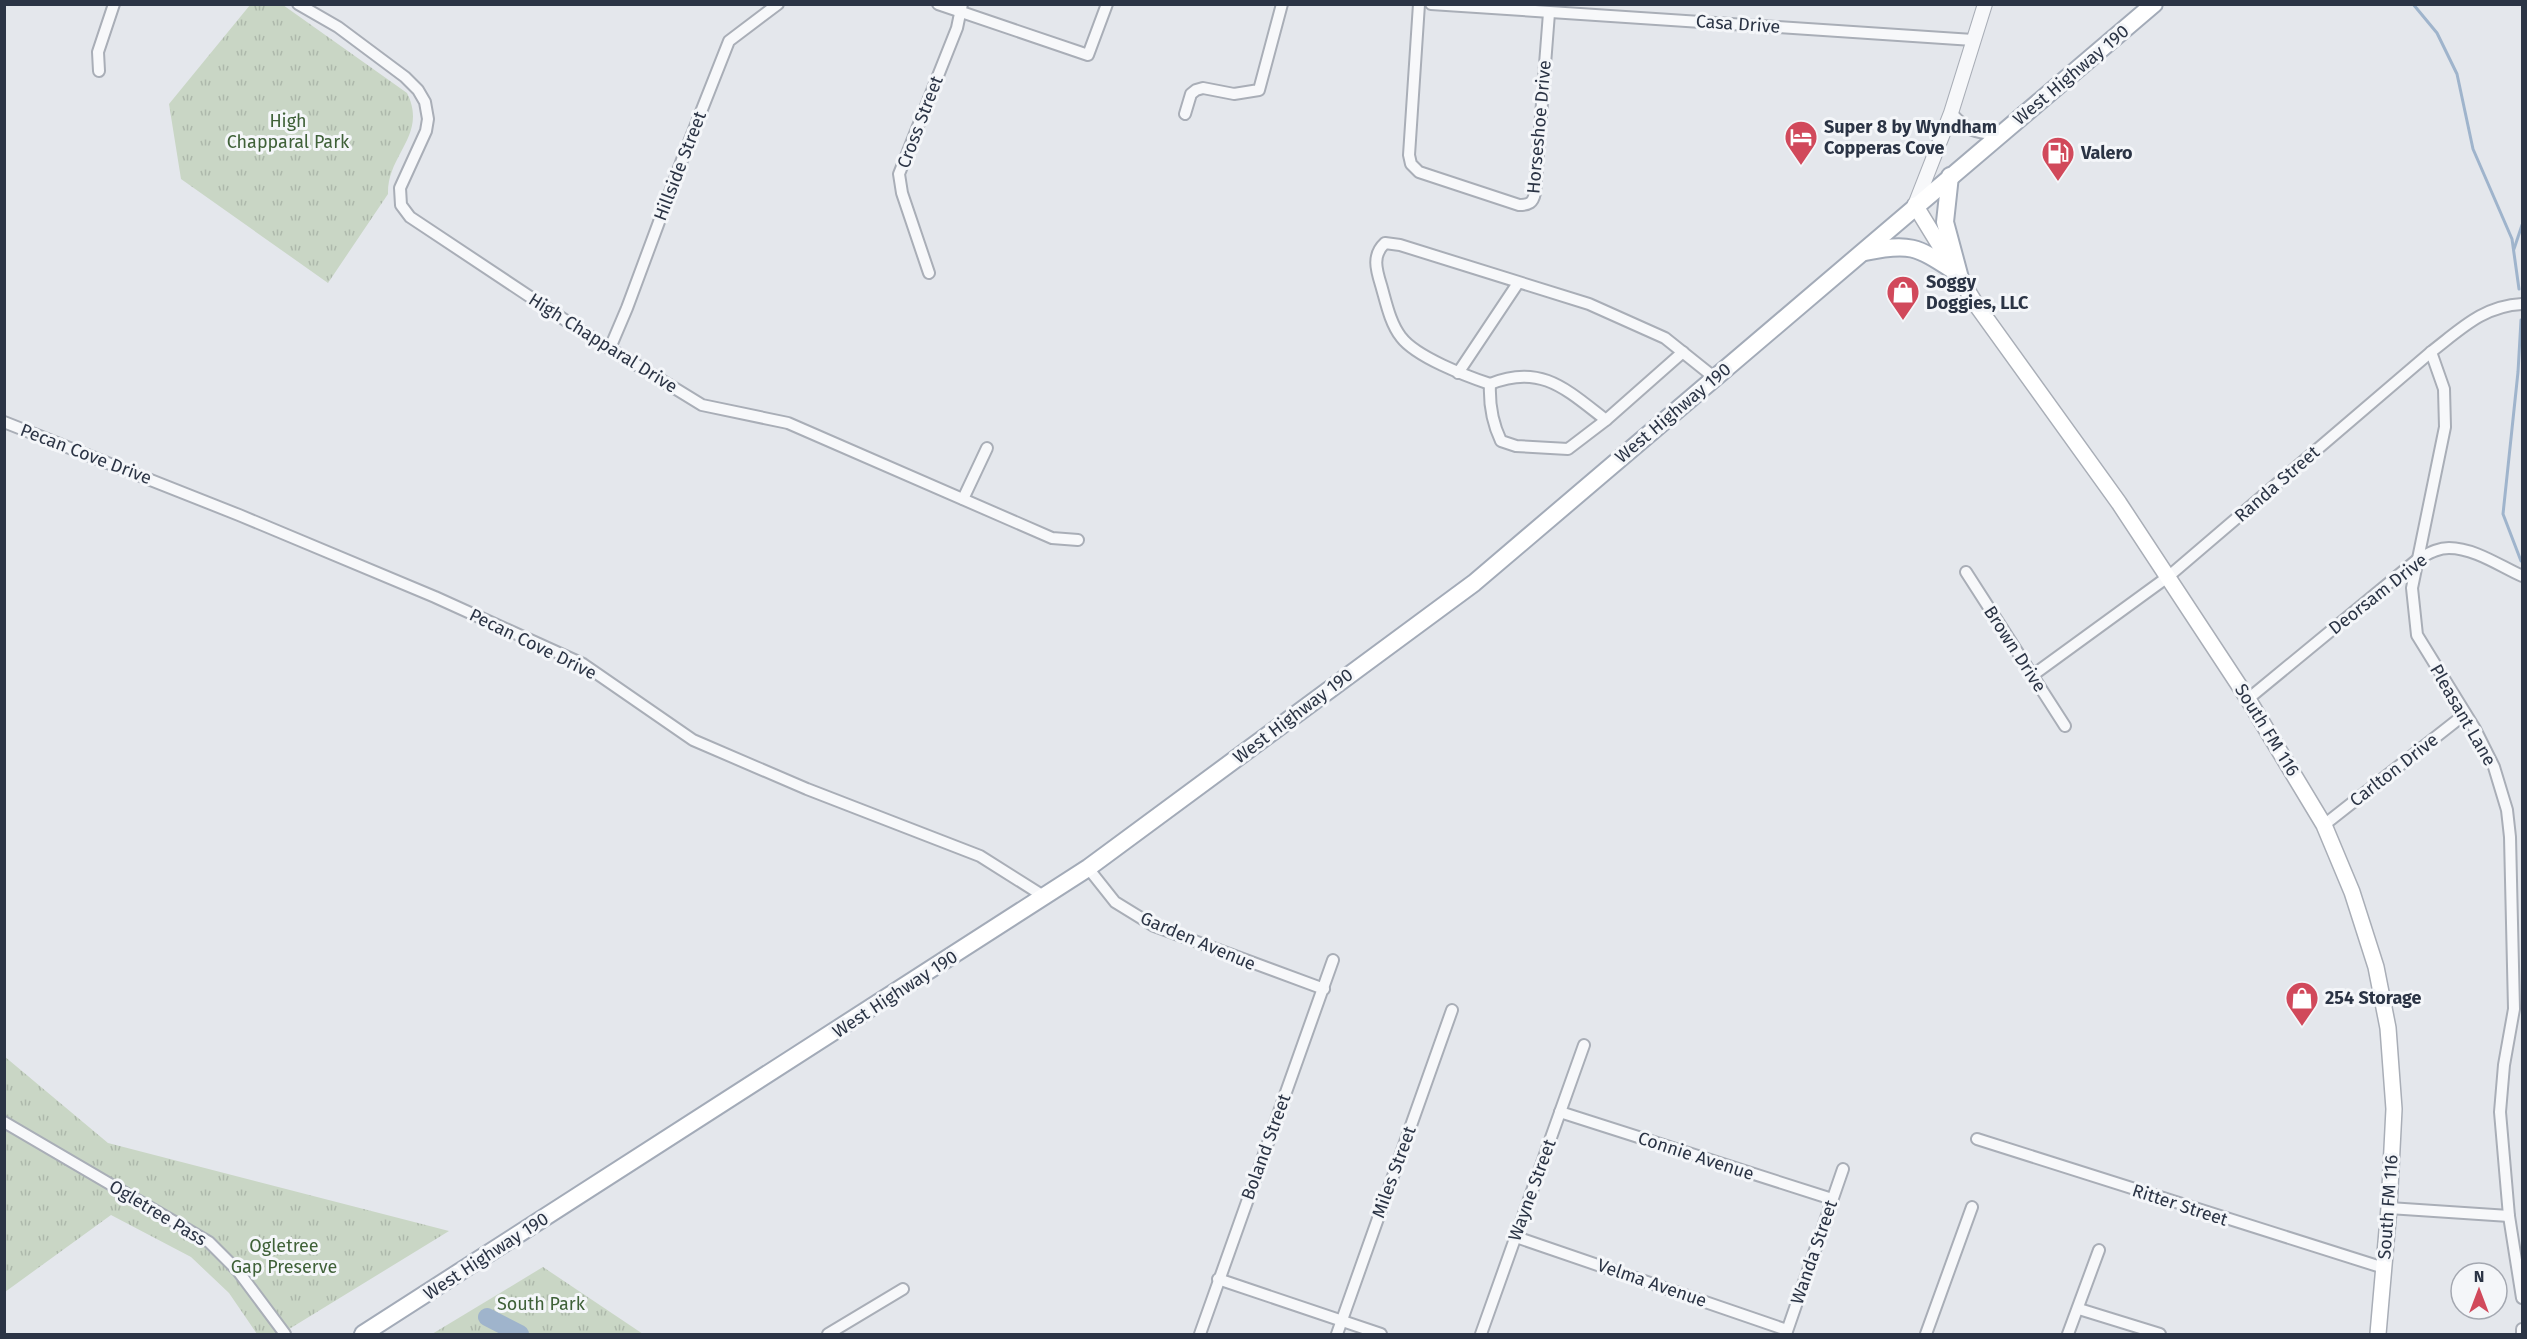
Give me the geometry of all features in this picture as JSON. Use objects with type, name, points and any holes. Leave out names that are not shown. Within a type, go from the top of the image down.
[{"type":"main road","name":"West Highway 190","points":[[363,1335],[1088,868],[1474,582],[2154,4]]},
{"type":"main road","points":[[1950,176],[1945,222],[1958,275]]},
{"type":"main road","name":"South FM 116","points":[[1915,205],[1993,329],[2169,576],[2248,699],[2324,825],[2352,892],[2376,967],[2388,1028],[2394,1109],[2389,1208],[2378,1335]]},
{"type":"main road","points":[[1864,252],[1896,246],[1915,247],[1958,275]]},
{"type":"street","points":[[99,71],[98,52],[114,4]]},
{"type":"street","name":"High Chapparal Drive","points":[[298,4],[338,27],[405,77],[418,90],[425,102],[428,119],[426,131],[400,188],[401,205],[410,217],[610,348],[702,405],[788,423],[1052,538],[1078,540]]},
{"type":"street","name":"Hillside Street","points":[[610,348],[729,41],[778,4]]},
{"type":"street","points":[[939,4],[961,8],[1088,55],[1107,4]]},
{"type":"street","points":[[1185,114],[1191,94],[1196,90],[1203,88],[1234,94],[1259,90],[1282,4]]},
{"type":"street","name":"Horseshoe Drive","points":[[1419,4],[1409,155],[1411,164],[1419,172],[1519,205],[1534,201],[1549,13]]},
{"type":"street","name":"Casa Drive","points":[[1431,4],[1973,40]]},
{"type":"street","points":[[1915,205],[1951,112],[1984,4]]},
{"type":"street","name":"Cross Street","points":[[929,273],[902,193],[899,174],[957,28],[961,8]]},
{"type":"street","points":[[1951,112],[1965,128],[1974,132],[2000,135]]},
{"type":"street","points":[[1606,420],[1562,386],[1528,375],[1505,378],[1490,384],[1458,373],[1402,339],[1394,326],[1375,266],[1378,250],[1385,243],[1401,245],[1589,304],[1665,338],[1715,378]]},
{"type":"street","points":[[1458,373],[1518,282]]},
{"type":"street","name":"Randa Street","points":[[2033,675],[2169,576],[2431,352],[2486,311],[2505,304],[2523,304]]},
{"type":"street","points":[[1490,384],[1489,405],[1494,428],[1501,441],[1516,446],[1568,449],[1606,420],[1683,352]]},
{"type":"street","name":"Pleasant Lane","points":[[2431,352],[2444,389],[2445,427],[2412,588],[2417,635],[2494,767],[2507,810],[2518,939],[2514,1009],[2504,1065],[2500,1112],[2509,1216],[2523,1298]]},
{"type":"street","name":"Pecan Cove Drive","points":[[4,422],[239,515],[435,597],[573,659],[693,740],[807,789],[980,855],[1045,897]]},
{"type":"street","points":[[963,499],[987,448]]},
{"type":"street","name":"Deorsam Drive","points":[[2248,699],[2418,559],[2436,550],[2449,548],[2467,551],[2523,576]]},
{"type":"street","name":"Brown Drive","points":[[1966,572],[2065,726]]},
{"type":"street","name":"Carlton Drive","points":[[2324,825],[2465,714]]},
{"type":"street","name":"Garden Avenue","points":[[1088,868],[1114,902],[1154,926],[1324,990]]},
{"type":"street","name":"Boland Street","points":[[1200,1335],[1333,960]]},
{"type":"street","name":"Miles Street","points":[[1337,1335],[1452,1010]]},
{"type":"street","name":"Wayne Street","points":[[1481,1335],[1584,1045]]},
{"type":"street","name":"Connie Avenue","points":[[1560,1112],[1832,1199]]},
{"type":"street","name":"Ogletree Pass","points":[[4,1122],[209,1242],[238,1271],[285,1335]]},
{"type":"street","name":"Ritter Street","points":[[1977,1139],[2384,1268]]},
{"type":"street","name":"Wanda Street","points":[[1786,1332],[1843,1169]]},
{"type":"street","points":[[1926,1335],[1972,1207]]},
{"type":"street","points":[[2389,1208],[2509,1216]]},
{"type":"street","name":"Velma Avenue","points":[[1516,1236],[1786,1332]]},
{"type":"street","points":[[2068,1335],[2099,1250]]},
{"type":"street","points":[[1218,1280],[1381,1335]]},
{"type":"street","points":[[828,1335],[903,1289]]},
{"type":"street","points":[[2079,1309],[2160,1335]]},
{"type":"street","points":[[2522,1335],[2523,1329]]},
{"type":"green space","name":"High Chapparal Park","points":[[250,5],[283,5],[407,93],[412,108],[413,121],[410,133],[389,180],[388,194],[328,283],[181,179],[169,104]]},
{"type":"green space","name":"Ogletree Gap Preserve","points":[[4,1056],[108,1143],[449,1231],[281,1334],[257,1334],[229,1293],[191,1257],[111,1215],[5,1292]]},
{"type":"green space","name":"South Park","points":[[543,1267],[643,1334],[432,1334]]},
{"type":"waterway","points":[[2413,4],[2437,33],[2457,74],[2473,149],[2512,239],[2519,289]]},
{"type":"waterway","points":[[2514,249],[2522,225]]},
{"type":"waterway","points":[[2521,320],[2518,372],[2503,514],[2521,561]]},
{"type":"waterway","points":[[487,1317],[520,1334]]},
{"type":"place","name":"Super 8 by Wyndham Copperas Cove","points":[[1801,166]]},
{"type":"place","name":"Valero","points":[[2058,182]]},
{"type":"place","name":"Soggy Doggies, LLC","points":[[1903,321]]},
{"type":"place","name":"254 Storage","points":[[2302,1027]]}]
